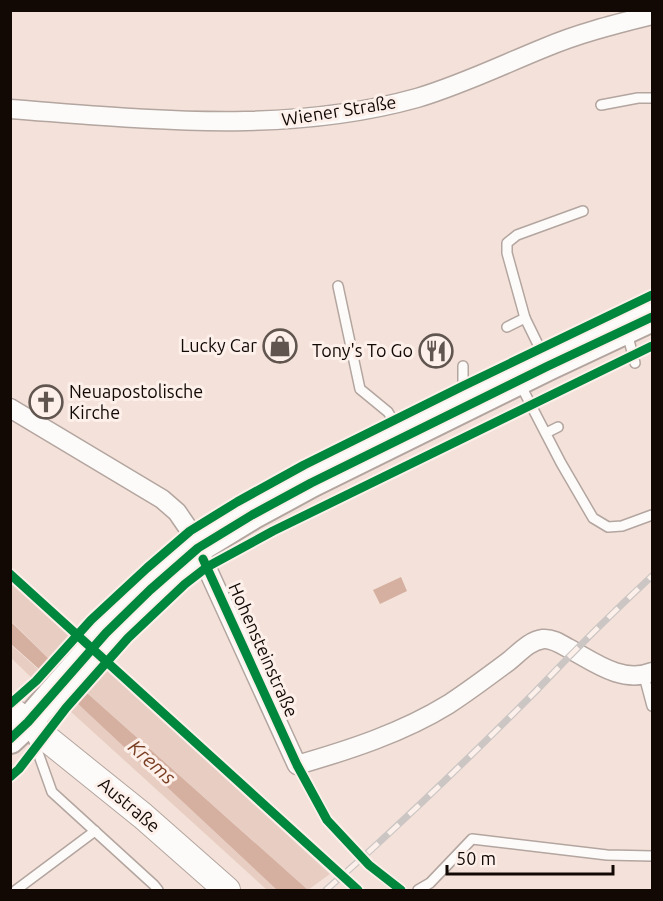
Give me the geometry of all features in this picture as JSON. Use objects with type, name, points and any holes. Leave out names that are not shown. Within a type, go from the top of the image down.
[{"type":"main road","points":[[16,724],[51,694],[106,633],[150,590],[198,549],[252,515],[403,437],[652,317]]},
{"type":"main road","name":"Austraße","points":[[16,724],[143,816],[227,891]]},
{"type":"street","name":"Wiener Straße","points":[[10,109],[162,121],[258,122],[353,112],[407,100],[475,77],[571,37],[652,15]]},
{"type":"street","name":"Hohensteinstraße","points":[[10,408],[162,498],[177,512],[190,531],[297,765]]},
{"type":"street","points":[[297,765],[395,732],[448,704],[530,643],[544,639],[557,642],[612,672],[629,676],[648,674]]},
{"type":"lane","points":[[601,105],[638,98],[652,98]]},
{"type":"lane","points":[[548,366],[525,318],[507,253],[507,243],[517,235],[583,211]]},
{"type":"lane","points":[[338,286],[360,389],[388,412],[403,437]]},
{"type":"lane","points":[[507,327],[525,318]]},
{"type":"lane","points":[[626,329],[635,363]]},
{"type":"lane","points":[[463,366],[463,386],[470,404]]},
{"type":"lane","points":[[519,380],[530,406],[593,518],[608,527],[622,526],[652,514]]},
{"type":"lane","points":[[546,433],[558,428]]},
{"type":"lane","points":[[648,674],[652,706]]},
{"type":"lane","points":[[16,724],[52,792],[158,891]]},
{"type":"lane","points":[[297,765],[327,820],[369,865],[401,891]]},
{"type":"lane","points":[[16,891],[95,831]]},
{"type":"lane","points":[[418,891],[430,883],[472,839],[607,855],[652,856]]},
{"type":"shaded area","points":[[10,582],[71,637],[50,660],[11,621]]},
{"type":"shaded area","points":[[10,644],[40,671],[33,679],[11,658]]},
{"type":"shaded area","points":[[106,669],[330,874],[308,890],[86,692]]},
{"type":"shaded area","points":[[77,703],[277,890],[267,890],[70,711]]},
{"type":"water","points":[[401,577],[407,591],[380,604],[373,590]]},
{"type":"water","name":"Krems","points":[[10,621],[50,660],[308,890],[277,890],[11,644]]},
{"type":"pier","points":[[52,658],[88,690],[75,705],[38,673]]},
{"type":"railway","points":[[326,890],[458,768],[652,576]]},
{"type":"cycle path","points":[[10,704],[36,681],[91,620],[190,531],[304,465],[652,295]]},
{"type":"cycle path","points":[[10,739],[28,722],[106,633],[198,548],[311,483],[652,317]]},
{"type":"cycle path","points":[[10,777],[19,769],[66,708],[128,638],[185,584],[207,567],[273,531],[652,346]]},
{"type":"cycle path","points":[[203,559],[297,765],[327,820],[369,865],[401,890]]},
{"type":"cycle path","points":[[10,574],[358,890]]},
{"type":"place","name":"Lucky Car","points":[[280,346]]},
{"type":"place","name":"Tony's To Go","points":[[436,351]]},
{"type":"place","name":"Neuapostolische Kirche","points":[[46,402]]}]
